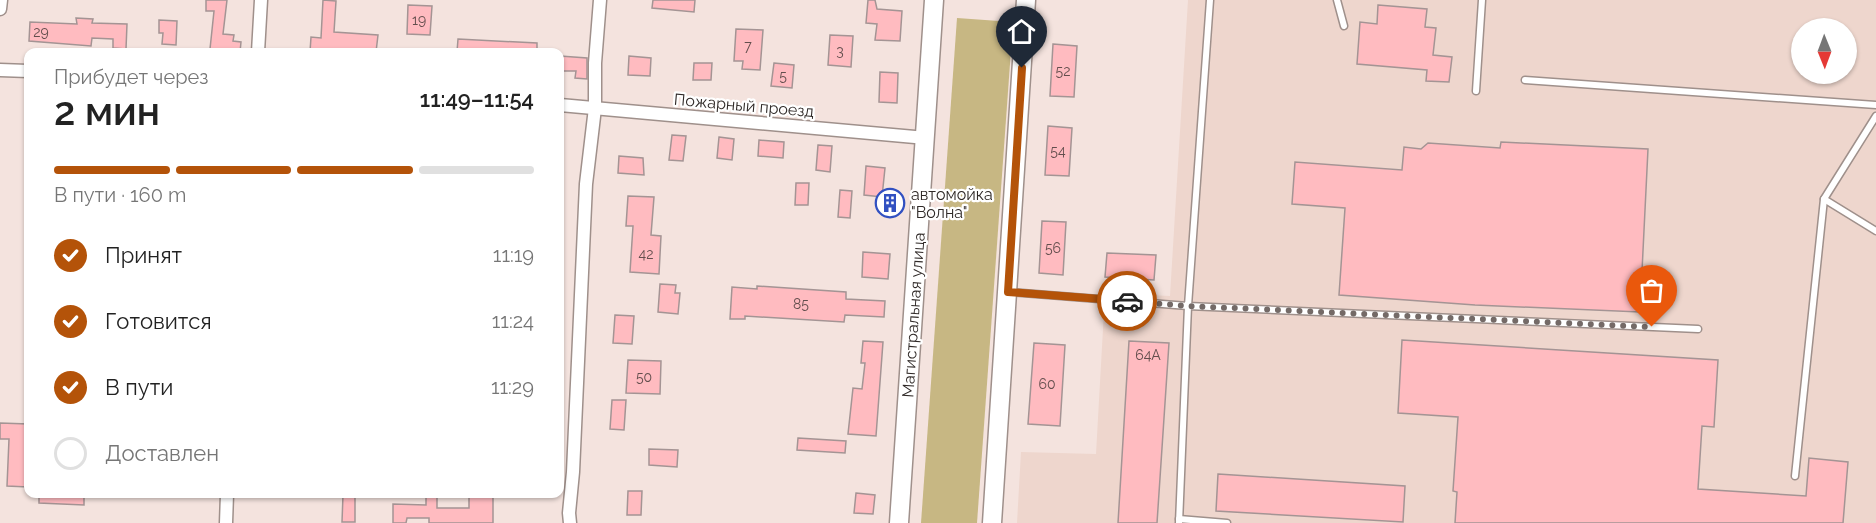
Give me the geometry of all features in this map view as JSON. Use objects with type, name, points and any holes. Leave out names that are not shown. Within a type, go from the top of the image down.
[{"type":"main road","name":"Магистральная улица","points":[[899,523],[934,0]]},
{"type":"main road","points":[[992,523],[1026,0]]},
{"type":"street","points":[[0,9],[1,0]]},
{"type":"street","points":[[258,48],[261,0]]},
{"type":"street","points":[[570,523],[586,183],[595,108],[595,63],[600,0]]},
{"type":"street","points":[[0,70],[24,71]]},
{"type":"street","name":"Пожарный проезд","points":[[564,105],[926,138]]},
{"type":"street","points":[[226,523],[228,498]]},
{"type":"lane","points":[[1210,0],[1188,306],[1179,521],[1227,523]]},
{"type":"lane","points":[[1337,0],[1344,26]]},
{"type":"lane","points":[[1476,91],[1482,0]]},
{"type":"lane","points":[[1526,80],[1876,105]]},
{"type":"lane","points":[[1795,476],[1824,199],[1876,116]]},
{"type":"lane","points":[[1824,199],[1876,231]]},
{"type":"lane","points":[[1008,292],[1188,306],[1698,329]]},
{"type":"shaded area","points":[[1188,0],[1876,0],[1876,523],[1017,523],[1021,452],[1096,454],[1105,293],[1170,296]]},
{"type":"shaded area","points":[[957,18],[1013,22],[977,523],[921,523]]},
{"type":"building","points":[[206,0],[227,0],[223,34],[234,35],[233,41],[241,42],[240,48],[210,48],[214,11],[206,11]]},
{"type":"building","points":[[323,0],[336,1],[334,32],[378,35],[376,48],[310,48],[311,37],[321,38]]},
{"type":"building","points":[[653,0],[695,0],[694,12],[652,8]]},
{"type":"building","points":[[868,0],[875,0],[877,9],[902,11],[900,41],[875,40],[877,24],[866,23]]},
{"type":"building","points":[[408,5],[432,6],[430,35],[407,34]]},
{"type":"building","points":[[1378,5],[1427,9],[1425,27],[1436,28],[1433,55],[1452,57],[1449,82],[1426,81],[1427,70],[1357,64],[1360,22],[1377,24]]},
{"type":"building","points":[[76,18],[93,19],[92,23],[127,24],[126,48],[113,48],[113,39],[92,38],[91,46],[29,41],[30,22],[77,24]]},
{"type":"building","points":[[159,20],[177,21],[176,45],[162,44],[163,33],[159,33]]},
{"type":"building","points":[[736,29],[763,30],[760,70],[742,69],[743,61],[734,61]]},
{"type":"building","points":[[830,35],[853,36],[851,67],[828,65]]},
{"type":"building","points":[[458,39],[537,43],[537,48],[457,48]]},
{"type":"building","points":[[1053,44],[1077,46],[1074,97],[1050,96]]},
{"type":"building","points":[[564,56],[587,58],[587,79],[575,78],[576,71],[564,71]]},
{"type":"building","points":[[629,56],[651,58],[650,76],[628,75]]},
{"type":"building","points":[[694,63],[712,63],[711,80],[693,80]]},
{"type":"building","points":[[774,63],[794,65],[792,88],[771,86]]},
{"type":"building","points":[[880,72],[898,73],[897,103],[879,102]]},
{"type":"building","points":[[1048,126],[1072,128],[1069,176],[1045,175]]},
{"type":"building","points":[[672,135],[686,136],[683,161],[669,160]]},
{"type":"building","points":[[719,137],[734,139],[732,160],[717,158]]},
{"type":"building","points":[[759,140],[784,142],[783,158],[758,156]]},
{"type":"building","points":[[1501,142],[1648,149],[1640,312],[1475,305],[1339,295],[1345,208],[1292,204],[1295,162],[1402,170],[1404,147],[1421,149],[1428,143],[1500,148]]},
{"type":"building","points":[[818,145],[832,146],[830,172],[816,170]]},
{"type":"building","points":[[619,156],[643,158],[644,175],[618,173]]},
{"type":"building","points":[[866,166],[885,168],[882,197],[864,195]]},
{"type":"building","points":[[796,183],[809,183],[808,205],[795,205]]},
{"type":"building","points":[[840,190],[852,191],[850,218],[838,217]]},
{"type":"building","name":"автомойка \"Волна\"","points":[[883,192],[898,193],[897,215],[882,214]]},
{"type":"building","points":[[628,196],[654,197],[651,235],[661,236],[659,274],[630,272],[633,226],[626,226]]},
{"type":"building","points":[[1042,221],[1066,222],[1063,275],[1039,273]]},
{"type":"building","points":[[863,252],[890,254],[888,279],[862,277]]},
{"type":"building","points":[[1107,253],[1156,255],[1154,280],[1105,277]]},
{"type":"building","points":[[660,284],[676,285],[675,293],[680,293],[678,314],[658,312]]},
{"type":"building","points":[[757,286],[846,292],[846,299],[885,301],[884,317],[845,315],[844,322],[745,316],[745,319],[730,319],[732,287],[757,289]]},
{"type":"building","points":[[615,315],[634,316],[632,344],[613,343]]},
{"type":"building","points":[[1402,340],[1718,360],[1714,427],[1702,426],[1698,489],[1806,496],[1809,458],[1848,462],[1843,523],[1455,523],[1457,492],[1453,491],[1458,417],[1398,413]]},
{"type":"building","points":[[863,341],[883,342],[876,436],[848,434],[853,388],[862,389],[865,363],[861,363]]},
{"type":"building","points":[[1129,341],[1169,343],[1157,523],[1118,523]]},
{"type":"building","points":[[1034,343],[1065,345],[1060,426],[1028,424]]},
{"type":"building","points":[[628,360],[661,361],[660,394],[626,393]]},
{"type":"building","points":[[612,400],[626,400],[624,430],[610,429]]},
{"type":"building","points":[[0,423],[24,424],[24,487],[7,486],[9,439],[0,439]]},
{"type":"building","points":[[798,438],[846,441],[845,453],[797,450]]},
{"type":"building","points":[[649,449],[678,450],[677,467],[649,465]]},
{"type":"building","points":[[1218,474],[1405,486],[1403,522],[1216,511]]},
{"type":"building","points":[[628,491],[642,491],[641,515],[627,515]]},
{"type":"building","points":[[856,493],[875,495],[873,514],[854,513]]},
{"type":"building","points":[[39,498],[84,498],[84,505],[39,503]]},
{"type":"building","points":[[343,498],[355,498],[355,522],[342,522]]},
{"type":"building","points":[[426,498],[437,498],[437,508],[469,508],[469,498],[493,498],[493,523],[429,523],[429,518],[407,518],[406,523],[393,523],[393,504],[426,505]]},
{"type":"way so far","points":[[1127,301],[1188,306],[1652,327]]},
{"type":"place","name":"автомойка \"Волна\"","points":[[890,203]]},
{"type":"route","points":[[1022,68],[1008,292],[1127,301]]}]
